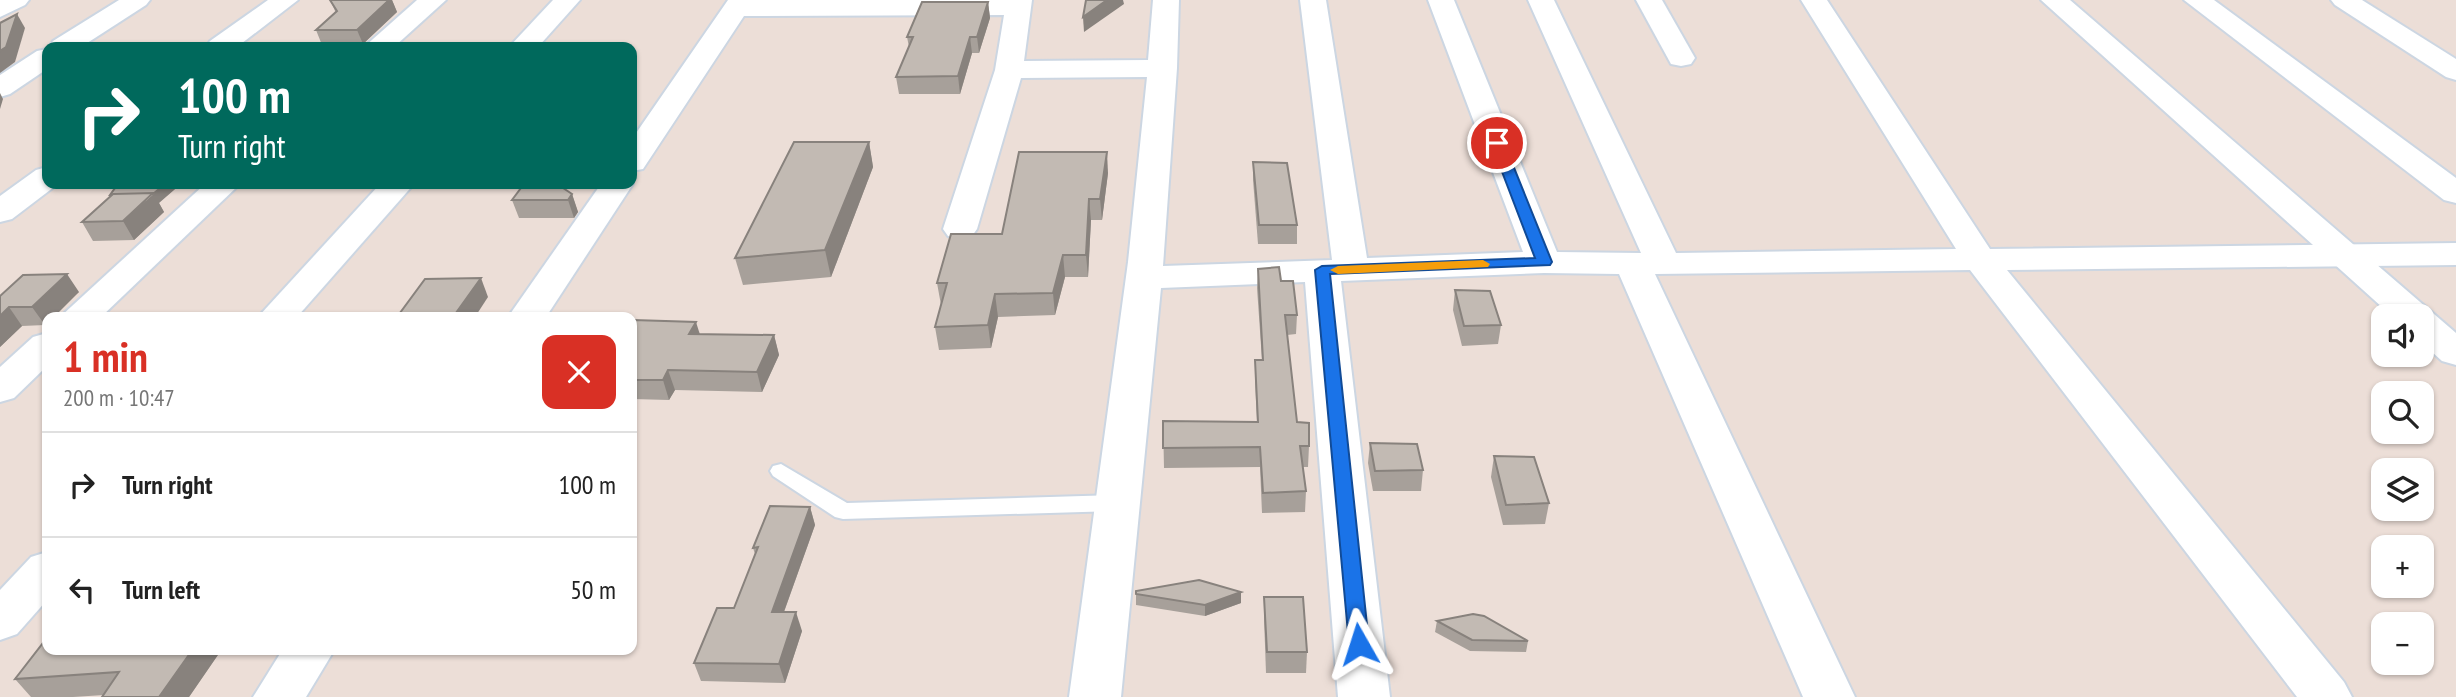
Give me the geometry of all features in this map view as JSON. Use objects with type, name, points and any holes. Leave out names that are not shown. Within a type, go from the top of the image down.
[{"type":"street","points":[[0,9],[16,0]]},
{"type":"street","points":[[71,42],[137,0]]},
{"type":"street","points":[[227,42],[285,0]]},
{"type":"street","points":[[383,42],[433,0]]},
{"type":"street","points":[[528,42],[567,0]]},
{"type":"street","points":[[1095,697],[1142,278],[1163,68],[1166,0]]},
{"type":"street","points":[[1313,0],[1336,270],[1364,697]]},
{"type":"street","points":[[1441,0],[1544,262]]},
{"type":"street","points":[[1541,0],[1829,697]]},
{"type":"street","points":[[1649,0],[1681,58]]},
{"type":"street","points":[[1814,0],[1980,260],[2326,697]]},
{"type":"street","points":[[2054,0],[2400,304]]},
{"type":"street","points":[[2197,0],[2456,193]]},
{"type":"street","points":[[2344,0],[2456,71]]},
{"type":"street","points":[[637,155],[739,4],[1018,3],[1009,70],[960,229]]},
{"type":"street","points":[[0,88],[42,60]]},
{"type":"street","points":[[1009,70],[1163,68]]},
{"type":"street","points":[[0,212],[42,181]]},
{"type":"street","points":[[84,312],[219,189]]},
{"type":"street","points":[[282,312],[393,189]]},
{"type":"street","points":[[530,312],[614,189]]},
{"type":"street","points":[[1142,278],[1544,262],[1648,264],[2456,254]]},
{"type":"street","points":[[2434,334],[2456,353]]},
{"type":"street","points":[[0,388],[42,350]]},
{"type":"street","points":[[0,621],[42,575]]},
{"type":"street","points":[[279,697],[306,655]]},
{"type":"lane","points":[[781,471],[844,511],[1116,503]]},
{"type":"building","points":[[330,0],[389,0],[357,30],[316,30],[337,11]]},
{"type":"building","points":[[1086,0],[1107,0],[1083,17]]},
{"type":"building","points":[[922,2],[988,2],[977,37],[970,37],[958,76],[896,77],[913,37],[907,37]]},
{"type":"building","points":[[17,14],[6,47],[0,51],[0,23]]},
{"type":"building","points":[[794,142],[869,142],[825,250],[735,258]]},
{"type":"building","points":[[1019,152],[1107,152],[1100,199],[1089,199],[1086,255],[1063,255],[1053,293],[995,294],[988,325],[935,327],[947,283],[937,283],[951,234],[1002,234]]},
{"type":"building","points":[[1253,162],[1287,163],[1297,225],[1259,225]]},
{"type":"building","points":[[114,189],[159,189],[153,194],[110,195]]},
{"type":"building","points":[[520,189],[564,189],[572,194],[568,200],[512,200]]},
{"type":"building","points":[[153,193],[123,221],[82,222],[113,194]]},
{"type":"building","points":[[1279,267],[1281,281],[1293,281],[1297,315],[1285,315],[1297,422],[1309,423],[1309,446],[1300,446],[1306,491],[1263,493],[1260,447],[1163,448],[1163,421],[1258,422],[1255,360],[1263,360],[1258,269]]},
{"type":"building","points":[[67,274],[32,307],[9,307],[0,316],[0,296],[23,275]]},
{"type":"building","points":[[481,278],[457,312],[401,312],[425,279]]},
{"type":"building","points":[[1455,290],[1490,291],[1501,325],[1464,326]]},
{"type":"building","points":[[637,320],[696,322],[689,334],[774,335],[757,372],[668,370],[663,380],[637,380]]},
{"type":"building","points":[[1370,443],[1417,444],[1423,470],[1375,471]]},
{"type":"building","points":[[1494,456],[1534,457],[1549,503],[1506,505]]},
{"type":"building","points":[[770,506],[810,507],[772,612],[796,612],[779,664],[694,663],[717,608],[734,608],[758,547],[753,548]]},
{"type":"building","points":[[1199,580],[1241,592],[1205,605],[1136,594],[1136,591]]},
{"type":"building","points":[[1264,597],[1303,597],[1307,652],[1267,652]]},
{"type":"building","points":[[1473,614],[1484,616],[1528,641],[1472,640],[1437,621]]},
{"type":"building","points":[[42,644],[42,655],[189,655],[159,697],[102,697],[119,672],[15,679]]},
{"type":"slow traffic","points":[[1338,270],[1483,264]]},
{"type":"route","points":[[1359,644],[1322,270],[1544,262],[1497,143]]}]
